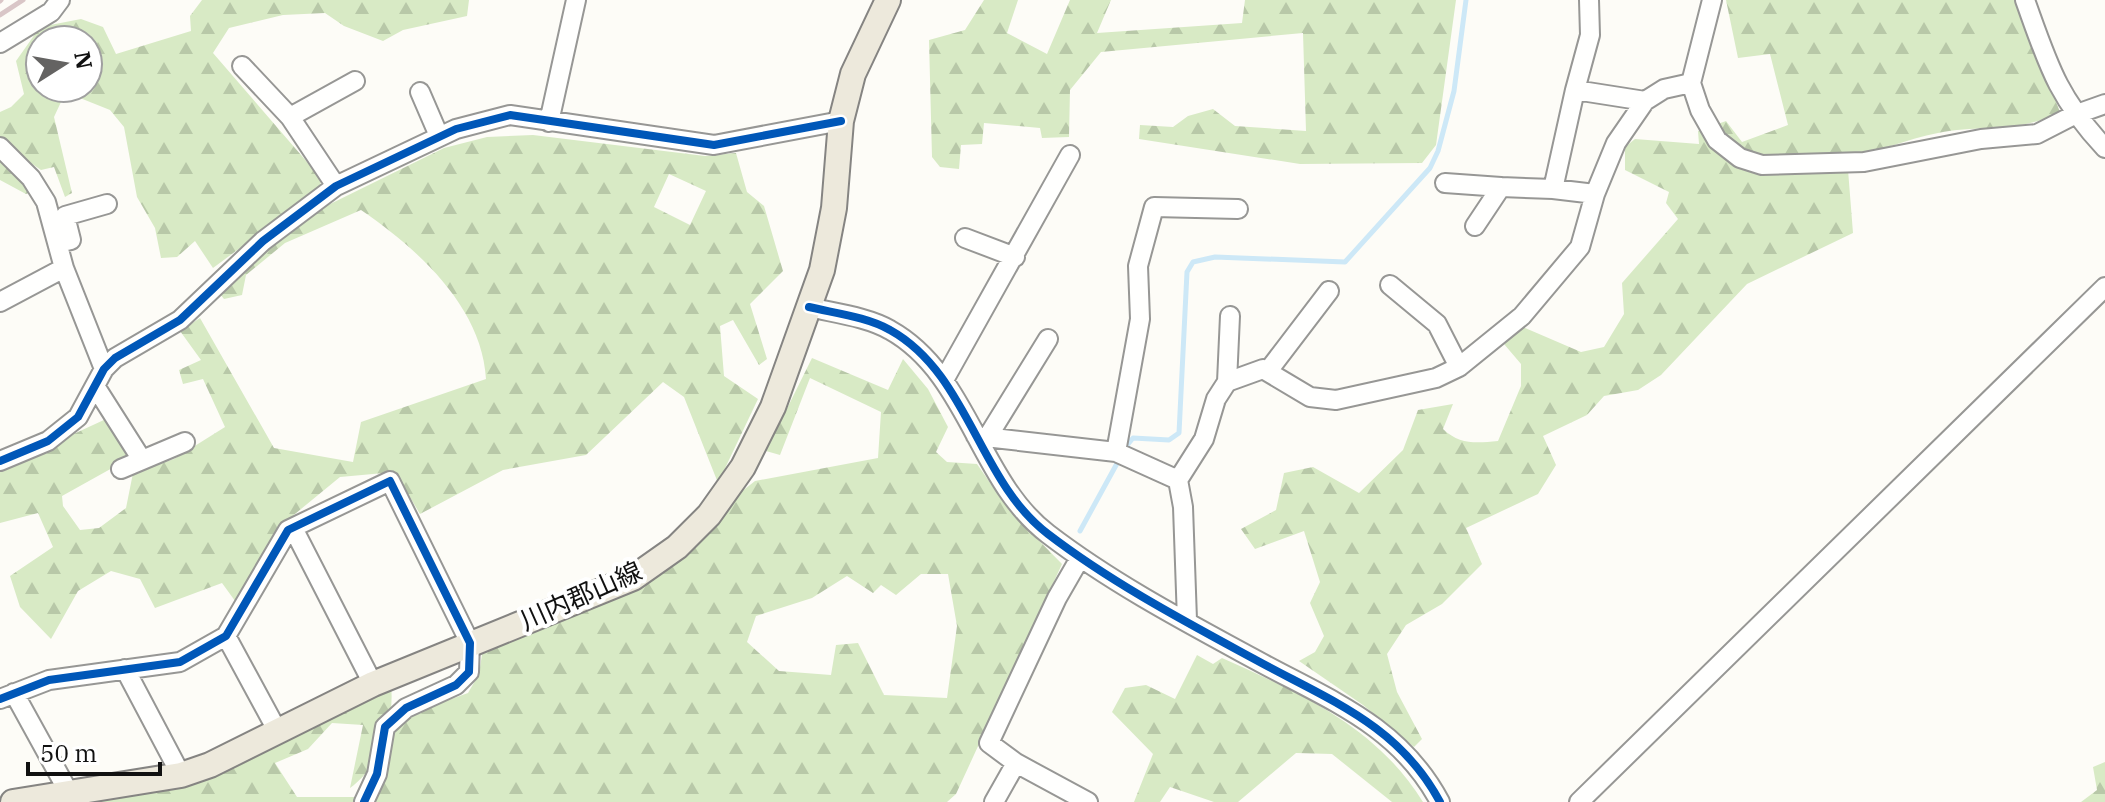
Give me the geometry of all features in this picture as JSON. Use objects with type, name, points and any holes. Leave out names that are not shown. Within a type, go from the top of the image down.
[{"type":"main road","name":"川内郡山線","points":[[13,802],[181,775],[278,732],[373,684],[620,584],[677,547],[709,515],[743,467],[773,407],[822,270],[834,208],[841,121],[853,74],[888,0]]},
{"type":"street","points":[[0,43],[51,12],[60,0]]},
{"type":"street","points":[[549,122],[576,0]]},
{"type":"street","points":[[1553,189],[1590,35],[1589,0]]},
{"type":"street","points":[[1712,0],[1691,83],[1717,140],[1740,158],[1762,165],[1864,162],[1981,139],[2037,134],[2074,115],[2105,104]]},
{"type":"street","points":[[2025,0],[2052,75],[2074,115],[2105,148]]},
{"type":"street","points":[[242,66],[290,117],[336,186]]},
{"type":"street","points":[[290,117],[355,81]]},
{"type":"street","points":[[1227,382],[1243,374],[1268,371],[1310,397],[1336,400],[1436,378],[1459,367],[1522,316],[1580,247],[1595,194],[1616,143],[1645,101],[1664,89],[1691,83]]},
{"type":"street","points":[[1575,90],[1645,101]]},
{"type":"street","points":[[420,92],[439,136]]},
{"type":"street","points":[[0,461],[48,441],[78,417],[104,369],[115,358],[180,320],[263,241],[336,186],[439,136],[510,115],[714,145],[841,121]]},
{"type":"street","points":[[0,147],[31,178],[46,202],[64,268],[104,369]]},
{"type":"street","points":[[944,380],[1070,155]]},
{"type":"street","points":[[1445,183],[1595,194]]},
{"type":"street","points":[[1475,226],[1501,187]]},
{"type":"street","points":[[58,243],[71,240],[65,216],[107,204]]},
{"type":"street","points":[[1119,454],[1140,319],[1138,266],[1154,207],[1238,209]]},
{"type":"street","points":[[965,238],[1015,257]]},
{"type":"street","points":[[0,302],[64,268]]},
{"type":"street","points":[[1390,285],[1437,324],[1459,367]]},
{"type":"street","points":[[1579,802],[2105,287]]},
{"type":"street","points":[[1268,371],[1329,291]]},
{"type":"street","points":[[809,307],[888,328],[916,347],[944,380],[982,437],[1013,498],[1044,531],[1080,558],[1375,726],[1396,742],[1427,778],[1440,802]]},
{"type":"street","points":[[1187,620],[1183,507],[1178,480],[1204,439],[1216,399],[1227,382],[1230,316]]},
{"type":"street","points":[[982,437],[1048,339]]},
{"type":"street","points":[[95,386],[142,460]]},
{"type":"street","points":[[982,437],[1119,454],[1178,480]]},
{"type":"street","points":[[121,469],[185,442]]},
{"type":"street","points":[[68,791],[7,696],[49,680],[180,662],[226,636],[288,530],[390,481],[470,643],[469,672],[456,685],[406,708],[385,727],[377,774],[364,802]]},
{"type":"street","points":[[293,528],[373,684]]},
{"type":"street","points":[[1080,558],[1057,598],[989,743],[1016,763],[1088,802]]},
{"type":"street","points":[[226,636],[278,732]]},
{"type":"street","points":[[125,669],[181,775]]},
{"type":"street","points":[[994,802],[1016,763]]},
{"type":"green space","points":[[202,0],[469,0],[467,16],[403,30],[383,41],[344,26],[325,13],[283,15],[229,28],[213,53],[320,177],[321,188],[213,268],[195,241],[177,257],[161,258],[155,228],[137,197],[124,127],[110,110],[95,104],[104,104],[104,29],[116,54],[191,31],[190,16]]},
{"type":"green space","points":[[984,0],[1018,0],[1007,33],[1047,54],[1070,0],[1111,0],[1097,33],[1242,23],[1245,0],[1456,0],[1436,145],[1422,163],[1300,164],[1139,139],[1140,125],[1173,127],[1188,116],[1213,109],[1235,126],[1306,131],[1303,33],[1101,52],[1070,90],[1069,137],[1042,138],[1040,128],[984,123],[982,144],[961,145],[959,169],[940,167],[932,157],[929,40],[965,30]]},
{"type":"green space","points":[[1726,0],[2016,0],[2060,112],[2014,126],[1938,133],[1847,157],[1853,233],[1747,284],[1661,375],[1638,390],[1604,396],[1587,415],[1543,436],[1556,465],[1538,494],[1466,528],[1482,564],[1442,604],[1406,625],[1387,654],[1397,692],[1422,739],[1414,747],[1363,705],[1299,661],[1315,652],[1324,636],[1310,603],[1320,582],[1304,531],[1255,549],[1241,529],[1276,510],[1284,473],[1313,467],[1359,493],[1403,450],[1418,410],[1453,404],[1443,429],[1449,434],[1475,442],[1498,441],[1521,386],[1521,364],[1504,344],[1523,327],[1581,352],[1604,347],[1624,314],[1622,283],[1678,219],[1666,203],[1669,192],[1625,170],[1625,147],[1635,139],[1699,144],[1698,131],[1726,121],[1742,142],[1788,125],[1770,54],[1738,58]]},
{"type":"green space","points":[[81,19],[95,24],[55,24]]},
{"type":"green space","points":[[24,50],[24,94],[16,61]]},
{"type":"green space","points":[[24,94],[24,104],[60,104],[54,117],[72,193],[65,197],[54,167],[41,170],[28,161],[15,171],[32,192],[26,194],[0,180],[0,112],[11,107]]},
{"type":"green space","points":[[533,135],[705,156],[736,153],[747,192],[764,206],[783,271],[750,304],[767,359],[759,365],[733,320],[720,326],[724,376],[758,399],[718,483],[684,397],[663,382],[586,455],[503,470],[420,514],[395,472],[340,477],[284,523],[238,605],[222,583],[155,608],[140,579],[111,571],[78,591],[51,639],[20,607],[10,576],[53,547],[38,513],[0,523],[0,468],[106,419],[132,457],[62,496],[63,506],[80,530],[99,528],[126,508],[133,473],[174,459],[225,427],[203,379],[183,384],[179,370],[201,360],[180,331],[200,318],[274,448],[353,462],[361,422],[486,379],[482,353],[460,304],[425,262],[361,210],[285,243],[246,275],[242,295],[224,299],[220,294],[273,240],[320,209],[444,148],[487,137]],"holes":[[[669,174],[706,191],[690,225],[654,207]]]},
{"type":"green space","points":[[812,358],[888,390],[903,359],[928,389],[948,427],[936,452],[947,462],[977,464],[1009,510],[1062,564],[956,794],[947,802],[373,802],[388,769],[391,732],[410,714],[468,693],[479,674],[483,648],[603,601],[755,481],[878,458],[881,412],[810,378],[780,455],[766,451]],"holes":[[[921,574],[948,574],[957,626],[947,698],[884,695],[858,643],[836,645],[831,675],[779,671],[747,642],[756,616],[812,598],[847,576],[873,593],[881,585],[896,595]]]},
{"type":"green space","points":[[1197,655],[1213,664],[1222,658],[1308,699],[1334,715],[1383,753],[1423,802],[1392,802],[1332,754],[1296,753],[1238,802],[1214,802],[1170,787],[1160,802],[1134,802],[1153,754],[1112,712],[1125,688],[1146,685],[1175,699]]},
{"type":"green space","points":[[391,685],[388,728],[383,742],[370,768],[350,788],[363,725],[332,723],[308,749],[275,763],[297,797],[356,797],[353,802],[56,802],[93,799]]},
{"type":"green space","points":[[2105,762],[2105,802],[2081,802],[2097,790],[2093,767]]},
{"type":"waterway","points":[[1124,449],[1133,438],[1169,440],[1179,433],[1187,272],[1193,262],[1215,257],[1345,262],[1430,168],[1438,151],[1454,91],[1466,0]]},
{"type":"waterway","points":[[1080,531],[1120,458]]},
{"type":"railway","points":[[0,15],[23,0]]},
{"type":"cycle path","points":[[0,461],[48,441],[78,417],[104,369],[115,358],[180,320],[263,241],[336,186],[456,129],[510,115],[714,145],[841,121]]},
{"type":"cycle path","points":[[809,307],[881,326],[917,349],[956,400],[1005,486],[1024,512],[1048,534],[1150,601],[1360,717],[1404,753],[1440,802]]},
{"type":"cycle path","points":[[0,699],[49,680],[180,662],[226,636],[288,530],[390,481],[470,643],[469,672],[456,685],[406,708],[385,727],[377,774],[364,802]]}]
